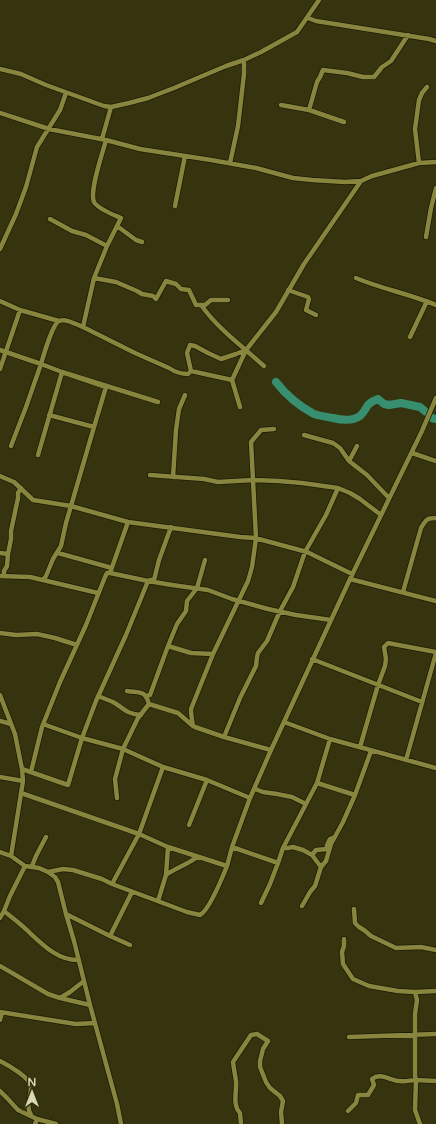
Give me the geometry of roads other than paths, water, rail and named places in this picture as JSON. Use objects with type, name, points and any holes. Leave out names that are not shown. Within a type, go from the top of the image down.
[{"type":"street","points":[[0,69],[21,74],[33,80],[96,103],[111,106],[129,103],[148,98],[244,60],[297,32],[319,0]]},
{"type":"street","points":[[308,18],[316,21],[408,35],[436,41]]},
{"type":"street","points":[[309,110],[317,82],[323,70],[363,77],[374,77],[382,67],[391,60],[408,35]]},
{"type":"street","points":[[230,164],[238,126],[244,74],[244,60]]},
{"type":"street","points":[[419,163],[414,129],[419,100],[427,87]]},
{"type":"street","points":[[0,249],[16,214],[26,187],[37,148],[60,110],[66,92]]},
{"type":"street","points":[[281,105],[309,110],[344,122]]},
{"type":"street","points":[[83,327],[94,278],[107,246],[121,218],[100,207],[94,202],[93,196],[111,106]]},
{"type":"street","points":[[0,113],[49,129],[145,150],[256,168],[293,178],[345,182],[360,181],[372,176],[419,163],[436,162]]},
{"type":"street","points":[[175,206],[185,156]]},
{"type":"street","points":[[240,407],[232,380],[246,350],[276,312],[288,290],[360,181]]},
{"type":"street","points":[[426,237],[436,188]]},
{"type":"street","points":[[50,218],[72,231],[86,235],[107,246]]},
{"type":"street","points":[[117,226],[136,240],[142,242]]},
{"type":"street","points":[[94,278],[116,282],[142,294],[153,296],[156,299],[166,281],[176,284],[181,289],[189,290],[196,305],[205,305],[211,300],[228,300]]},
{"type":"street","points":[[356,278],[375,286],[436,305]]},
{"type":"street","points":[[288,290],[308,297],[306,310],[316,315]]},
{"type":"street","points":[[0,301],[20,310],[59,321],[67,321],[83,327],[177,373],[188,374],[191,371],[232,380]]},
{"type":"street","points":[[410,337],[427,301]]},
{"type":"street","points":[[201,305],[218,326],[233,341],[264,366]]},
{"type":"street","points":[[0,369],[20,310]]},
{"type":"street","points":[[11,446],[26,408],[55,324],[59,321]]},
{"type":"street","points":[[191,371],[187,353],[190,345],[221,359],[246,350]]},
{"type":"street","points":[[0,350],[106,387],[66,523],[62,546],[53,559],[43,580]]},
{"type":"street","points":[[62,372],[158,402]]},
{"type":"street","points":[[38,455],[62,372]]},
{"type":"street","points":[[173,477],[176,430],[179,410],[185,395]]},
{"type":"street","points":[[48,872],[63,869],[73,870],[102,879],[132,892],[187,912],[200,915],[203,913],[220,883],[250,798],[312,659],[412,453],[436,398]]},
{"type":"street","points":[[50,415],[94,427]]},
{"type":"street","points":[[193,726],[191,709],[213,654],[248,582],[250,573],[256,538],[251,442],[261,430],[274,429]]},
{"type":"street","points":[[304,435],[333,443],[340,448],[349,462],[367,475],[389,498]]},
{"type":"street","points":[[349,462],[358,446]]},
{"type":"street","points":[[412,453],[436,461]]},
{"type":"street","points":[[0,476],[14,482],[33,500],[71,506],[128,522],[256,538],[305,552],[351,576],[436,601]]},
{"type":"street","points":[[150,476],[204,479],[218,482],[253,480],[302,483],[338,488],[360,499],[381,515]]},
{"type":"street","points":[[0,582],[6,566],[18,493],[21,488]]},
{"type":"street","points":[[224,737],[240,698],[256,666],[258,653],[267,641],[280,611],[293,587],[305,552],[326,515],[338,488]]},
{"type":"street","points":[[403,592],[421,528],[428,518],[436,518]]},
{"type":"street","points":[[31,772],[43,724],[105,577],[107,573],[110,573],[128,522]]},
{"type":"street","points":[[148,581],[154,580],[170,527]]},
{"type":"street","points":[[0,553],[8,554]]},
{"type":"street","points":[[58,553],[112,568]]},
{"type":"street","points":[[146,696],[150,694],[177,624],[186,611],[187,601],[197,588],[205,560]]},
{"type":"street","points":[[110,573],[148,581],[208,590],[268,609],[331,620]]},
{"type":"street","points":[[2,576],[22,576],[98,593]]},
{"type":"street","points":[[22,769],[68,785],[82,738],[98,696],[126,635],[148,581]]},
{"type":"street","points":[[0,633],[16,635],[37,634],[77,645]]},
{"type":"street","points":[[360,747],[385,666],[386,659],[384,647],[388,643],[400,644],[436,653],[406,760]]},
{"type":"street","points":[[168,646],[191,653],[213,654]]},
{"type":"street","points":[[312,659],[422,702]]},
{"type":"street","points":[[127,691],[138,692],[146,696],[149,704]]},
{"type":"street","points":[[0,696],[15,734],[23,781],[11,856]]},
{"type":"street","points":[[98,696],[113,703],[124,711],[133,714],[141,714]]},
{"type":"street","points":[[149,704],[178,713],[193,726],[224,737],[271,750]]},
{"type":"street","points":[[117,798],[116,779],[123,748],[138,718],[149,704]]},
{"type":"street","points":[[0,721],[11,724]]},
{"type":"street","points":[[284,722],[330,739],[436,768]]},
{"type":"street","points":[[43,724],[82,738],[123,748],[163,767],[207,780],[250,798]]},
{"type":"street","points":[[261,903],[270,884],[283,848],[316,783],[330,739]]},
{"type":"street","points":[[302,906],[315,886],[321,867],[326,861],[335,837],[343,822],[371,751]]},
{"type":"street","points":[[112,884],[139,834],[163,767]]},
{"type":"street","points":[[0,777],[23,781]]},
{"type":"street","points":[[189,825],[207,780]]},
{"type":"street","points":[[316,783],[354,795]]},
{"type":"street","points":[[255,788],[263,792],[292,797],[306,804]]},
{"type":"street","points":[[21,793],[139,834],[168,847],[227,866]]},
{"type":"street","points":[[32,866],[46,836]]},
{"type":"street","points":[[312,855],[316,850],[327,849],[330,839],[335,837]]},
{"type":"street","points":[[158,901],[166,875],[168,847]]},
{"type":"street","points":[[232,847],[278,863]]},
{"type":"street","points":[[283,848],[293,847],[303,850],[312,855],[321,867]]},
{"type":"street","points":[[0,852],[11,856],[25,866],[32,866],[48,872],[55,877],[58,882],[96,1023],[121,1124]]},
{"type":"street","points":[[166,875],[197,857]]},
{"type":"street","points":[[0,918],[25,866]]},
{"type":"street","points":[[110,936],[132,892]]},
{"type":"street","points":[[354,908],[355,923],[371,936],[396,948],[421,947],[436,950]]},
{"type":"street","points":[[4,912],[20,923],[51,951],[68,960],[79,960]]},
{"type":"street","points":[[66,914],[130,945]]},
{"type":"street","points":[[344,939],[342,952],[343,964],[353,979],[369,986],[398,991],[436,991]]},
{"type":"street","points":[[0,966],[48,994],[90,1005]]},
{"type":"street","points":[[60,998],[84,981]]},
{"type":"street","points":[[415,992],[417,1000],[415,1014],[414,1066],[416,1080],[415,1110],[420,1124]]},
{"type":"street","points":[[0,1020],[1,1012],[76,1024],[96,1023]]},
{"type":"street","points":[[241,1124],[240,1113],[235,1103],[236,1083],[233,1062],[251,1035],[257,1034],[268,1041],[263,1049],[260,1067],[266,1082],[270,1088],[280,1096],[283,1102],[281,1112],[282,1124]]},
{"type":"street","points":[[349,1037],[436,1034]]},
{"type":"street","points":[[0,1061],[29,1081],[31,1085],[28,1111],[36,1122],[56,1124]]},
{"type":"street","points":[[348,1111],[356,1103],[358,1095],[368,1095],[374,1086],[372,1079],[377,1076],[400,1081],[436,1081]]},
{"type":"street","points":[[0,1091],[18,1110],[23,1114],[31,1116]]},
{"type":"waterway","points":[[276,382],[288,396],[308,411],[314,414],[343,420],[357,418],[370,403],[378,399],[384,404],[389,405],[401,403],[420,407],[426,412]]},
{"type":"waterway","points":[[432,418],[436,419]]}]
